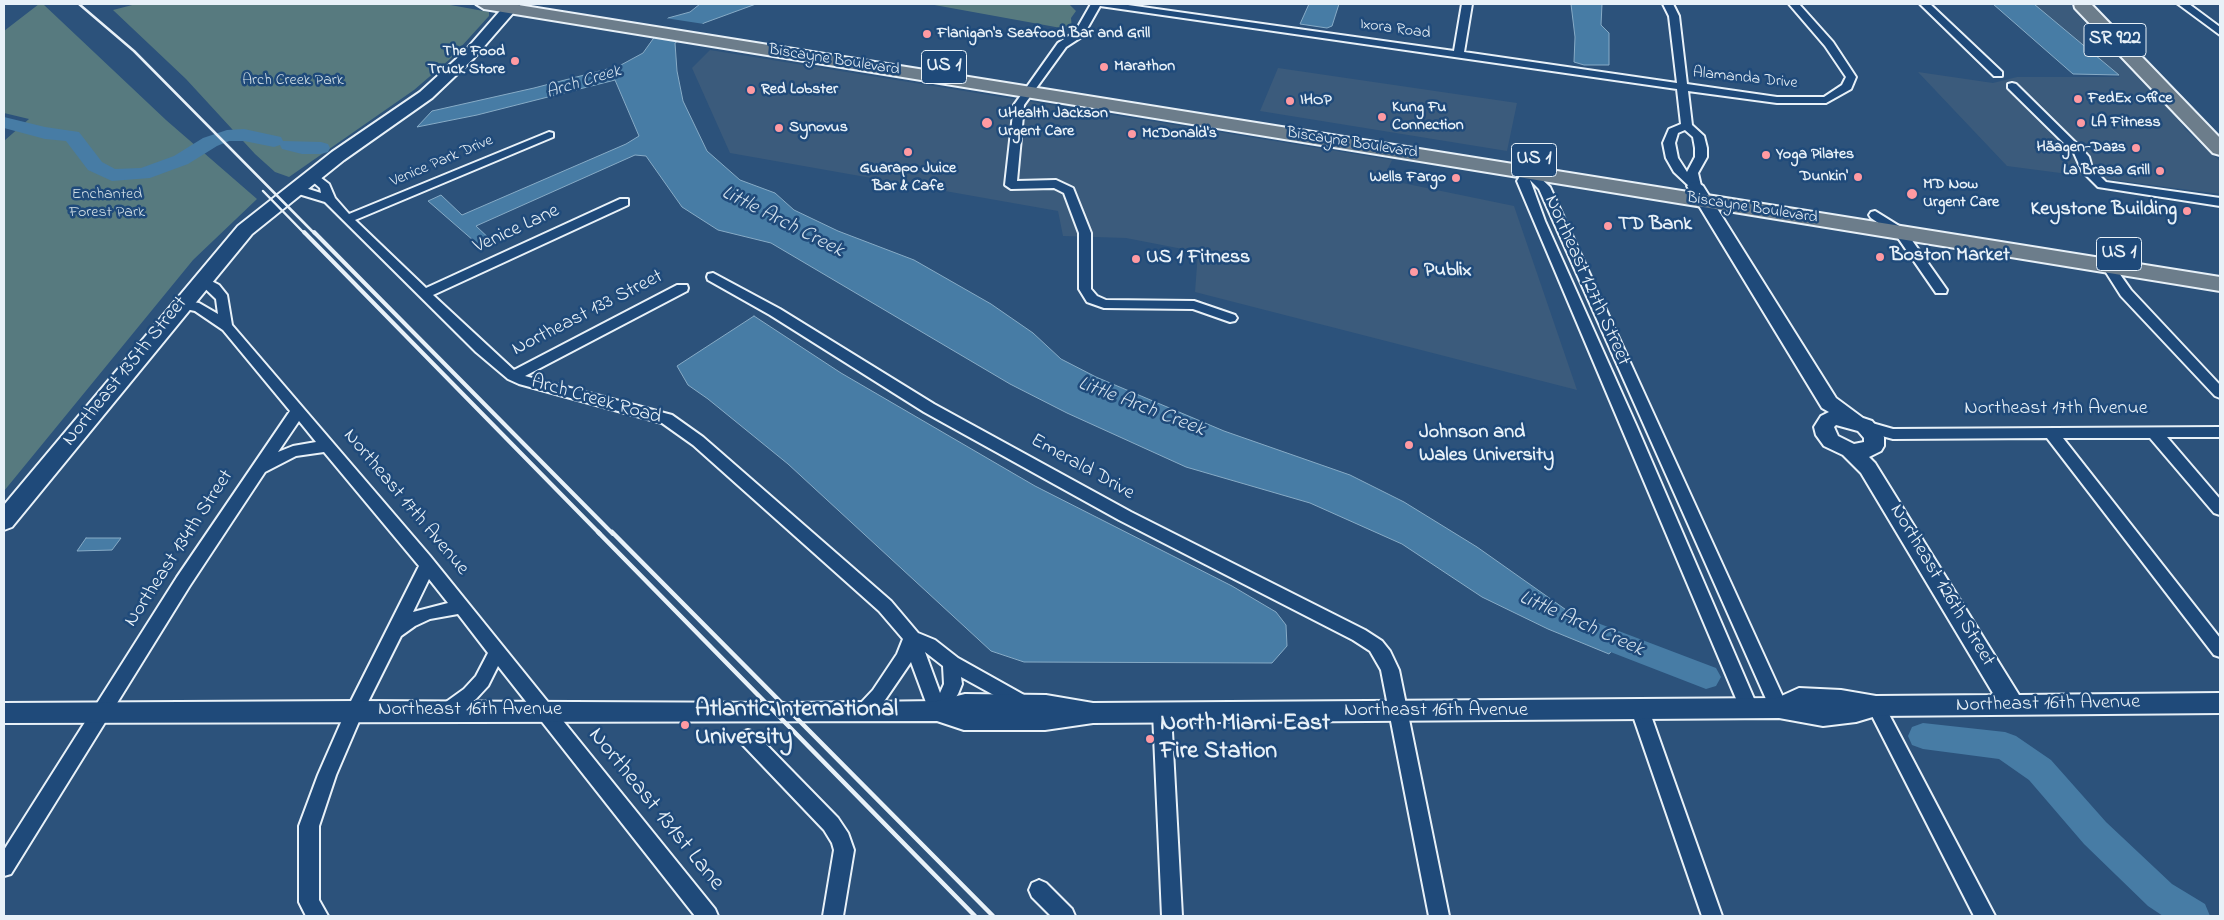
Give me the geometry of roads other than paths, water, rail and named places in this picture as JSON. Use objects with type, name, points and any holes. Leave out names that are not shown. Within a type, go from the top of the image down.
[{"type":"main road","name":"Biscayne Boulevard","points":[[484,4],[513,6],[656,26],[1032,87],[1468,163],[1875,215],[2220,270]]},
{"type":"main road","name":"Biscayne Boulevard","points":[[549,4],[656,26]]},
{"type":"main road","name":"SR 922","points":[[2082,4],[2158,80]]},
{"type":"main road","name":"SR 922","points":[[2088,4],[2096,7],[2158,80],[2220,148]]},
{"type":"main road","name":"Northeast 135th Street","points":[[250,225],[338,156],[426,95],[469,55],[513,6]]},
{"type":"main road","points":[[2158,80],[2183,96],[2220,134]]},
{"type":"main road","name":"Biscayne Boulevard","points":[[1032,87],[1514,157],[1580,168],[1700,194],[1900,232],[2220,284]]},
{"type":"main road","name":"Northeast 135th Street","points":[[4,521],[181,304],[250,225],[262,208],[302,176],[338,156]]},
{"type":"main road","points":[[1468,163],[1510,161],[1514,157]]},
{"type":"main road","points":[[1528,172],[1552,167],[1580,168]]},
{"type":"street","points":[[1096,4],[1079,34],[1062,45],[1019,105],[1011,185],[1056,184],[1069,191],[1085,233],[1085,289],[1092,299],[1104,304],[1194,305],[1230,318]]},
{"type":"street","name":"Ixora Road","points":[[1102,4],[1460,54],[1683,88]]},
{"type":"street","points":[[1460,54],[1467,4]]},
{"type":"street","points":[[1668,4],[1674,16],[1686,126],[1698,136],[1701,148],[1701,157],[1692,173],[1700,194],[1825,423],[1840,418],[1860,423],[1874,437],[1871,455]]},
{"type":"street","name":"Alamanda Drive","points":[[1683,88],[1787,100],[1826,100],[1847,87],[1851,77],[1829,44],[1794,4]]},
{"type":"street","points":[[1925,4],[1998,74]]},
{"type":"street","points":[[2183,4],[2220,32]]},
{"type":"street","points":[[2012,86],[2078,151],[2083,157],[2086,169],[2102,185],[2220,202]]},
{"type":"street","points":[[1686,126],[1673,131],[1668,143],[1672,158],[1680,172],[1700,194]]},
{"type":"street","name":"Venice Park Drive","points":[[347,219],[549,135]]},
{"type":"street","name":"Northeast 127th Street","points":[[1749,708],[1630,427],[1539,221],[1523,181],[1528,172],[1544,187],[1661,435],[1707,550],[1779,708]]},
{"type":"street","name":"Arch Creek Road","points":[[312,176],[325,186],[329,199],[347,219],[481,349],[513,376],[524,381],[650,414],[680,427],[885,606],[912,638],[937,711]]},
{"type":"street","points":[[296,189],[329,199]]},
{"type":"street","name":"Venice Lane","points":[[425,293],[624,202]]},
{"type":"street","points":[[1875,215],[1900,232],[1942,290]]},
{"type":"street","points":[[2108,266],[2126,293],[2220,393]]},
{"type":"street","name":"Emerald Drive","points":[[714,277],[775,312],[929,408],[1125,516],[1359,635],[1376,646],[1384,656],[1390,670],[1439,916]]},
{"type":"street","points":[[202,280],[214,288],[222,298],[226,327]]},
{"type":"street","name":"Northeast 133 Street","points":[[513,376],[682,288]]},
{"type":"street","name":"Northeast 17th Avenue","points":[[181,304],[199,306],[226,327],[329,446],[428,565],[545,712]]},
{"type":"street","name":"Northeast 134th Street","points":[[4,867],[255,472],[298,411]]},
{"type":"street","name":"Northeast 126th Street","points":[[1825,423],[1836,444],[1850,450],[1871,455],[2013,705]]},
{"type":"street","name":"Northeast 17th Avenue","points":[[1860,423],[1893,434],[2220,432]]},
{"type":"street","points":[[1630,427],[1661,435]]},
{"type":"street","points":[[2154,432],[2220,509]]},
{"type":"street","points":[[1871,455],[1893,434]]},
{"type":"street","points":[[2052,434],[2220,650]]},
{"type":"street","points":[[255,472],[286,453],[304,448],[329,446]]},
{"type":"street","points":[[1682,550],[1707,550]]},
{"type":"street","points":[[318,916],[309,902],[309,826],[327,775],[356,710],[428,565]]},
{"type":"street","points":[[394,632],[408,621],[428,613],[461,608]]},
{"type":"street","points":[[863,712],[879,695],[904,657],[912,638]]},
{"type":"street","name":"Arch Creek Road","points":[[912,638],[929,645],[952,663],[1027,705]]},
{"type":"street","points":[[446,712],[470,694],[482,681],[497,652]]},
{"type":"street","points":[[937,711],[949,694],[953,684],[952,663]]},
{"type":"street","name":"Northeast 16th Avenue","points":[[4,713],[101,714],[356,710],[446,712],[863,712],[937,711],[965,704],[1046,705],[1093,713]]},
{"type":"street","points":[[1876,706],[1985,916]]},
{"type":"street","name":"Northeast 16th Avenue","points":[[937,711],[964,720],[1045,720],[1093,713],[1779,708],[1823,716],[1856,712],[1876,706],[2219,706]]},
{"type":"street","points":[[1640,710],[1712,916]]},
{"type":"street","name":"Northeast 131st Lane","points":[[545,712],[708,916]]},
{"type":"street","points":[[1162,713],[1172,916]]},
{"type":"street","points":[[748,738],[831,824],[841,839],[844,850],[833,916]]},
{"type":"street","points":[[1039,890],[1065,916]]},
{"type":"water","points":[[700,4],[756,4],[704,23],[675,43],[677,71],[683,101],[707,151],[740,180],[775,193],[794,210],[838,231],[914,260],[991,304],[1033,333],[1061,359],[1096,377],[1224,431],[1350,475],[1404,502],[1477,547],[1579,619],[1620,641],[1609,654],[1548,629],[1482,597],[1402,544],[1310,503],[1186,467],[1067,413],[1010,384],[771,243],[718,230],[682,207],[646,156],[635,155],[476,226],[494,243],[482,248],[428,201],[441,195],[462,215],[626,144],[639,136],[615,80],[477,115],[417,127],[432,111],[534,88],[619,66],[643,53],[668,18],[690,12]]},
{"type":"water","points":[[1309,4],[1339,4],[1332,26],[1327,28],[1300,24]]},
{"type":"water","points":[[1571,4],[1602,4],[1601,25],[1609,33],[1609,65],[1584,65],[1574,62],[1575,37]]},
{"type":"water","points":[[1993,4],[2034,4],[2119,75],[2073,74]]},
{"type":"water","points":[[754,316],[841,373],[1035,486],[1232,586],[1276,612],[1286,625],[1287,646],[1272,663],[1024,662],[991,651],[788,464],[688,385],[677,366]]},
{"type":"water","points":[[86,538],[121,538],[112,550],[77,551]]},
{"type":"waterway","name":"Arch Creek","points":[[4,123],[45,133],[72,136],[81,145],[84,154],[95,166],[112,175],[143,174],[181,160],[210,142],[227,136],[244,135],[274,141]]},
{"type":"waterway","name":"Arch Creek","points":[[289,145],[302,148],[321,148]]},
{"type":"waterway","name":"Little Arch Creek","points":[[1587,631],[1706,677]]},
{"type":"waterway","points":[[1923,736],[2005,746],[2040,770],[2095,833],[2160,895],[2193,916]]},
{"type":"railway","points":[[79,4],[134,51],[315,234]]},
{"type":"railway","points":[[263,191],[305,234]]},
{"type":"railway","points":[[304,232],[600,534]]},
{"type":"railway","points":[[314,232],[613,534]]},
{"type":"railway","points":[[598,532],[975,916]]},
{"type":"railway","points":[[612,532],[993,916]]},
{"type":"place","name":"Flanigan's Seafood Bar and Grill","points":[[927,34]]},
{"type":"place","name":"The Food Truck Store","points":[[515,61]]},
{"type":"place","name":"Marathon","points":[[1104,67]]},
{"type":"place","name":"Red Lobster","points":[[751,90]]},
{"type":"place","name":"FedEx Office","points":[[2078,99]]},
{"type":"place","name":"IHOP","points":[[1290,101]]},
{"type":"place","name":"Kung Fu Connection","points":[[1382,117]]},
{"type":"place","name":"UHealth Jackson Urgent Care","points":[[987,123]]},
{"type":"place","name":"LA Fitness","points":[[2081,123]]},
{"type":"place","name":"Synovus","points":[[779,128]]},
{"type":"place","name":"McDonald's","points":[[1132,134]]},
{"type":"place","name":"Häagen-Dazs","points":[[2136,148]]},
{"type":"place","name":"Guarapo Juice Bar & Cafe","points":[[908,152]]},
{"type":"place","name":"Yoga Pilates","points":[[1766,155]]},
{"type":"place","name":"La Brasa Grill","points":[[2160,171]]},
{"type":"place","name":"Dunkin'","points":[[1858,177]]},
{"type":"place","name":"Wells Fargo","points":[[1456,178]]},
{"type":"place","name":"MD Now Urgent Care","points":[[1912,194]]},
{"type":"place","name":"Keystone Building","points":[[2187,211]]},
{"type":"place","name":"TD Bank","points":[[1608,226]]},
{"type":"place","name":"Boston Market","points":[[1880,257]]},
{"type":"place","name":"US 1 Fitness","points":[[1136,259]]},
{"type":"place","name":"Publix","points":[[1414,272]]},
{"type":"place","name":"Johnson and Wales University","points":[[1409,445]]},
{"type":"place","name":"Atlantic International University","points":[[685,725]]},
{"type":"place","name":"North Miami East Fire Station","points":[[1150,739]]},
{"type":"park label","name":"Arch Creek Park","points":[[293,81]]},
{"type":"park label","name":"Enchanted Forest Park","points":[[107,204]]}]
